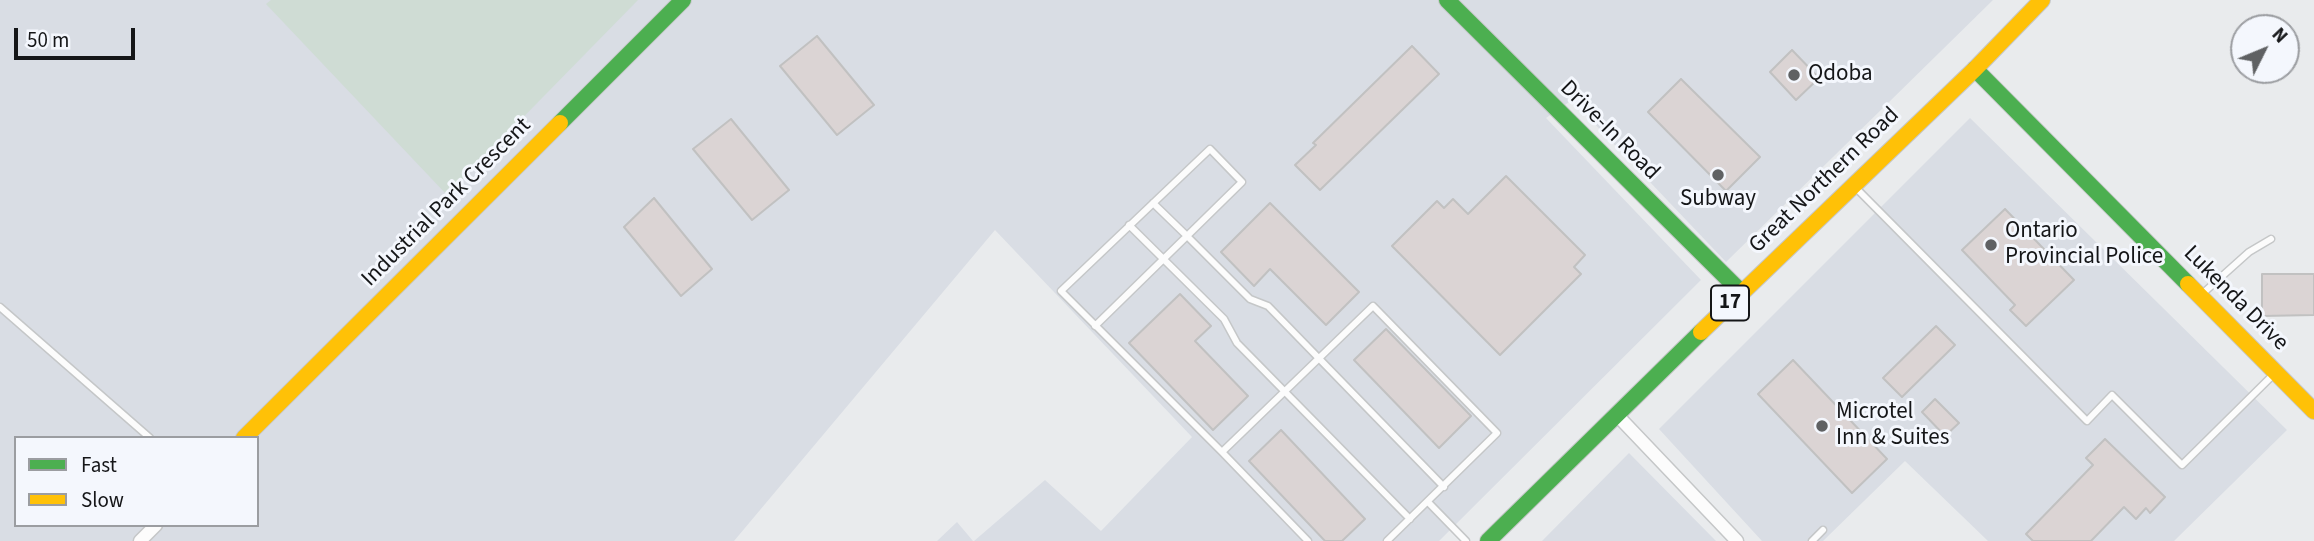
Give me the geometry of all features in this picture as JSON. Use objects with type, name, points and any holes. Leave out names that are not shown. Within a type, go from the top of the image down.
[{"type":"main road","name":"Industrial Park Crescent","points":[[246,436],[683,0]]},
{"type":"main road","name":"Drive-In Road","points":[[1447,0],[1741,292]]},
{"type":"main road","name":"Great Northern Road","points":[[1488,541],[1741,292],[1975,69],[2042,0]]},
{"type":"main road","name":"Lukenda Drive","points":[[1975,69],[2276,372],[2312,404]]},
{"type":"street","points":[[1616,414],[1737,541]]},
{"type":"street","points":[[140,541],[154,527]]},
{"type":"lane","points":[[1095,326],[1242,182],[1210,149],[1061,291],[1095,326],[1222,452],[1308,541]]},
{"type":"lane","points":[[1853,185],[2087,421],[2112,395],[2182,465],[2276,372]]},
{"type":"lane","points":[[1153,203],[1250,299],[1268,306],[1444,488]]},
{"type":"lane","points":[[1129,226],[1224,319],[1237,343],[1410,519]]},
{"type":"lane","points":[[2200,296],[2249,252],[2271,239]]},
{"type":"lane","points":[[1222,452],[1373,306],[1497,433],[1444,488],[1387,541]]},
{"type":"lane","points":[[0,307],[148,436]]},
{"type":"lane","points":[[1428,502],[1466,541]]},
{"type":"lane","points":[[1812,541],[1823,530]]},
{"type":"shaded area","points":[[0,0],[1993,0],[1726,262],[1572,100],[1546,118],[1701,280],[1439,541],[974,541],[1045,480],[1101,531],[1192,437],[995,230],[734,541],[0,541]]},
{"type":"shaded area","points":[[271,0],[638,0],[447,195],[266,4]]},
{"type":"shaded area","points":[[1970,118],[2287,430],[2174,541],[1988,541],[1905,461],[1823,541],[1762,541],[1659,429]]},
{"type":"shaded area","points":[[1629,453],[1716,541],[1542,541]]},
{"type":"shaded area","points":[[957,522],[973,541],[937,541]]},
{"type":"building","points":[[817,36],[874,105],[837,135],[780,66]]},
{"type":"building","points":[[1412,46],[1439,74],[1320,190],[1295,165],[1316,145],[1313,143]]},
{"type":"building","name":"Qdoba","points":[[1792,50],[1819,78],[1796,100],[1770,72]]},
{"type":"building","points":[[1681,79],[1760,157],[1726,191],[1648,112]]},
{"type":"building","points":[[731,119],[789,190],[752,220],[693,149]]},
{"type":"building","points":[[1506,176],[1585,255],[1574,267],[1581,274],[1500,355],[1392,246],[1437,201],[1444,208],[1453,199],[1468,214]]},
{"type":"building","points":[[654,198],[712,269],[681,296],[624,227]]},
{"type":"building","points":[[1270,203],[1359,292],[1326,325],[1270,269],[1254,286],[1221,252]]},
{"type":"building","points":[[2005,209],[2074,280],[2026,326],[2010,310],[2015,305],[1962,250]]},
{"type":"building","points":[[2262,274],[2314,274],[2314,315],[2262,316]]},
{"type":"building","points":[[1180,294],[1211,326],[1195,341],[1248,396],[1213,430],[1129,343]]},
{"type":"building","points":[[1936,326],[1955,345],[1902,397],[1883,378]]},
{"type":"building","points":[[1386,329],[1471,416],[1439,448],[1354,360]]},
{"type":"building","name":"Microtel Inn & Suites","points":[[1793,360],[1887,459],[1852,493],[1758,394]]},
{"type":"building","points":[[1935,399],[1959,423],[1945,436],[1922,412]]},
{"type":"building","points":[[1281,430],[1365,519],[1342,541],[1325,541],[1249,461]]},
{"type":"building","points":[[2105,439],[2165,497],[2150,513],[2146,508],[2136,519],[2124,507],[2091,541],[2033,541],[2026,534],[2093,465],[2086,458]]},
{"type":"traffic: fast","points":[[560,123],[683,0]]},
{"type":"traffic: fast","points":[[1447,0],[1741,292]]},
{"type":"traffic: fast","points":[[1975,69],[2188,284]]},
{"type":"traffic: fast","points":[[1488,541],[1701,332]]},
{"type":"traffic: slow","points":[[1701,332],[1975,69],[2042,0]]},
{"type":"traffic: slow","points":[[246,436],[560,123]]},
{"type":"traffic: slow","points":[[2188,284],[2314,411]]},
{"type":"place","name":"Qdoba","points":[[1794,75]]},
{"type":"place","name":"Subway","points":[[1718,175]]},
{"type":"place","name":"Ontario Provincial Police","points":[[1991,245]]},
{"type":"place","name":"Microtel Inn & Suites","points":[[1822,426]]}]
